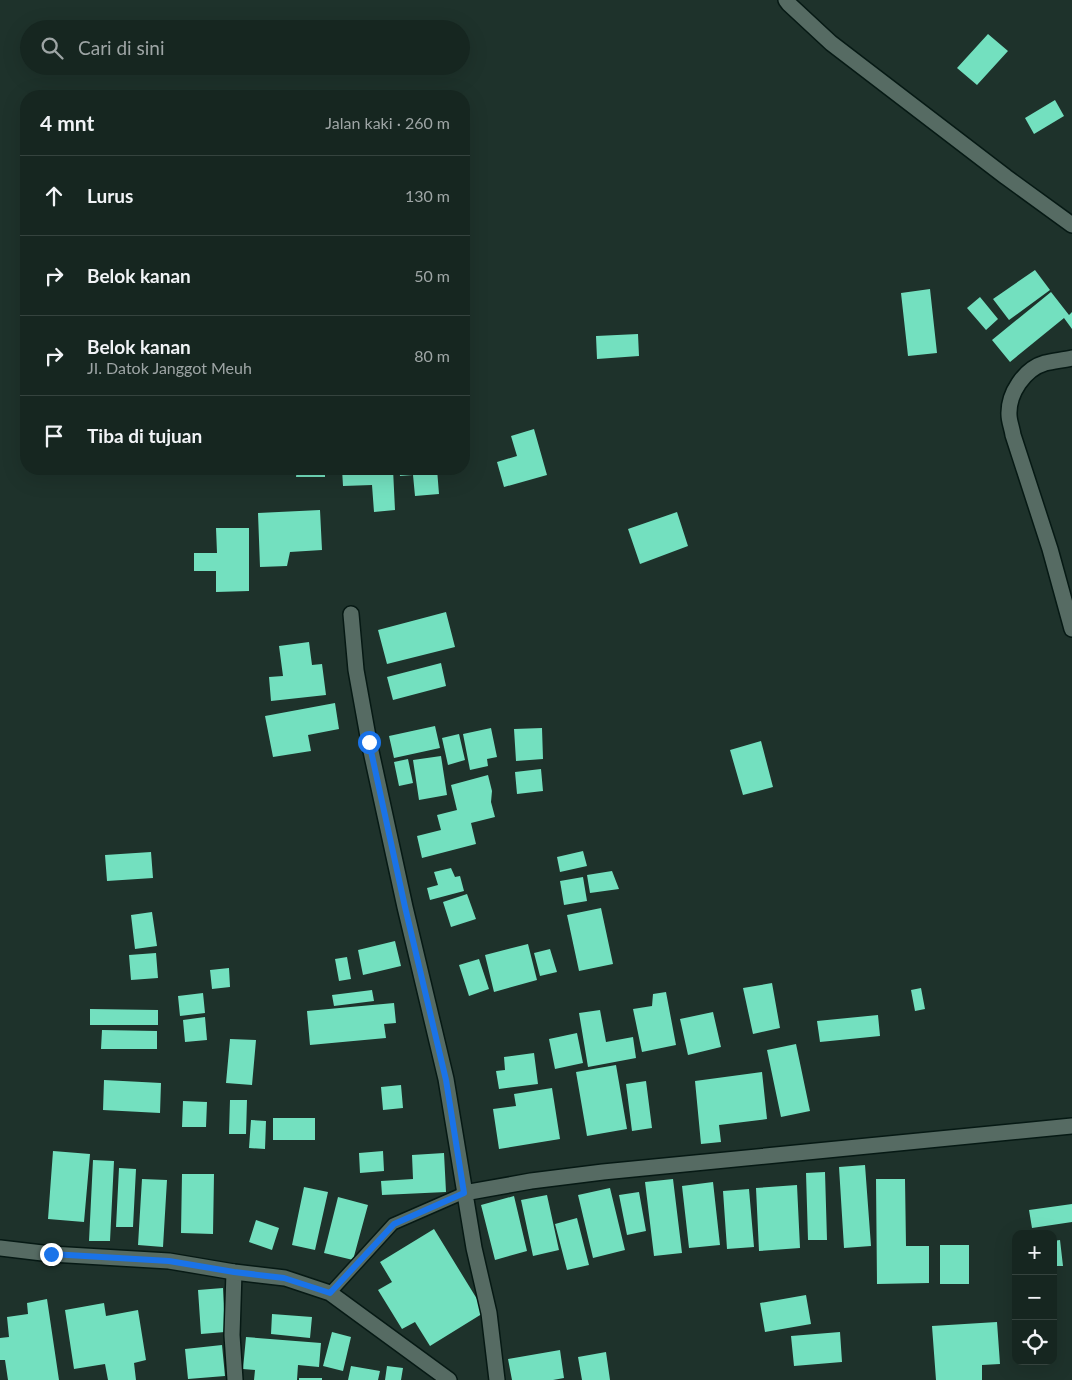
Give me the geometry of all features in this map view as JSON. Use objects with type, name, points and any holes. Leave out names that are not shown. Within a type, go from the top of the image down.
[{"type":"street","points":[[786,0],[831,43],[1006,177],[1072,224]]},
{"type":"street","points":[[1072,358],[1044,363],[1031,370],[1019,383],[1011,398],[1009,415],[1013,435],[1050,549],[1072,629]]},
{"type":"street","points":[[351,614],[356,670],[369,742],[405,907],[446,1080],[474,1248],[489,1313],[497,1380]]},
{"type":"street","points":[[464,1193],[531,1181],[603,1172],[1072,1126]]},
{"type":"street","points":[[0,1248],[51,1254],[169,1261],[284,1278],[330,1293],[449,1380]]},
{"type":"street","points":[[234,1272],[232,1335],[235,1380]]},
{"type":"lane","points":[[330,1293],[394,1224],[464,1193]]},
{"type":"building","points":[[988,34],[1008,51],[977,85],[957,68]]},
{"type":"building","points":[[1055,100],[1064,116],[1034,134],[1025,118]]},
{"type":"building","points":[[1035,270],[1050,290],[1009,320],[993,299]]},
{"type":"building","points":[[930,289],[937,353],[908,356],[901,293]]},
{"type":"building","points":[[1051,292],[1069,315],[1072,312],[1072,329],[1064,318],[1010,362],[992,340]]},
{"type":"building","points":[[980,297],[998,319],[986,330],[967,308]]},
{"type":"building","points":[[638,334],[639,356],[597,359],[596,336]]},
{"type":"building","points":[[534,429],[547,475],[504,487],[497,462],[517,456],[511,436]]},
{"type":"building","points":[[296,475],[325,475],[325,477],[296,477]]},
{"type":"building","points":[[342,475],[393,475],[395,510],[374,512],[372,485],[343,486]]},
{"type":"building","points":[[413,475],[437,475],[439,494],[415,496]]},
{"type":"building","points":[[320,510],[322,550],[290,552],[287,566],[260,567],[258,513]]},
{"type":"building","points":[[677,512],[688,546],[640,564],[628,529]]},
{"type":"building","points":[[216,528],[249,528],[249,591],[216,592],[216,571],[194,571],[194,553],[217,553]]},
{"type":"building","points":[[446,612],[455,647],[387,664],[378,630]]},
{"type":"building","points":[[309,642],[312,665],[322,664],[326,695],[271,701],[269,677],[283,676],[279,646]]},
{"type":"building","points":[[441,663],[446,686],[393,700],[387,677]]},
{"type":"building","points":[[335,703],[339,729],[308,735],[311,751],[273,757],[265,716]]},
{"type":"building","points":[[435,726],[440,748],[394,758],[389,736]]},
{"type":"building","points":[[491,728],[497,757],[487,759],[488,766],[470,770],[463,734]]},
{"type":"building","points":[[542,728],[543,759],[516,761],[514,729]]},
{"type":"building","points":[[459,734],[465,760],[448,765],[442,738]]},
{"type":"building","points":[[761,741],[773,787],[743,795],[730,750]]},
{"type":"building","points":[[441,756],[447,795],[419,800],[413,760]]},
{"type":"building","points":[[408,759],[413,783],[399,786],[394,762]]},
{"type":"building","points":[[541,769],[543,791],[517,794],[515,772]]},
{"type":"building","points":[[488,775],[495,817],[471,823],[476,844],[422,858],[417,836],[441,830],[437,815],[457,810],[451,785]]},
{"type":"building","points":[[583,851],[587,866],[560,872],[557,857]]},
{"type":"building","points":[[151,852],[153,878],[107,881],[105,855]]},
{"type":"building","points":[[451,868],[455,877],[460,876],[464,891],[430,900],[427,888],[438,885],[434,872]]},
{"type":"building","points":[[612,871],[619,889],[590,893],[587,875]]},
{"type":"building","points":[[583,877],[587,901],[564,905],[560,881]]},
{"type":"building","points":[[467,894],[476,919],[451,927],[443,902]]},
{"type":"building","points":[[601,908],[613,964],[579,971],[567,915]]},
{"type":"building","points":[[152,912],[157,946],[135,949],[131,915]]},
{"type":"building","points":[[395,941],[401,966],[363,975],[358,950]]},
{"type":"building","points":[[528,944],[537,980],[494,992],[485,955]]},
{"type":"building","points":[[550,949],[557,972],[540,976],[534,953]]},
{"type":"building","points":[[156,953],[158,978],[131,980],[129,955]]},
{"type":"building","points":[[347,957],[351,979],[339,981],[335,959]]},
{"type":"building","points":[[479,959],[489,989],[469,996],[459,965]]},
{"type":"building","points":[[229,968],[230,987],[212,989],[210,970]]},
{"type":"building","points":[[772,983],[780,1028],[753,1034],[743,988]]},
{"type":"building","points":[[921,988],[925,1009],[915,1011],[911,990]]},
{"type":"building","points":[[372,990],[374,1001],[334,1006],[332,995]]},
{"type":"building","points":[[666,992],[676,1045],[642,1052],[633,1009],[652,1006],[653,994]]},
{"type":"building","points":[[203,993],[205,1013],[180,1016],[178,996]]},
{"type":"building","points":[[394,1003],[396,1023],[384,1024],[386,1038],[310,1045],[307,1011]]},
{"type":"building","points":[[90,1009],[158,1010],[158,1025],[90,1025]]},
{"type":"building","points":[[600,1010],[606,1042],[633,1037],[636,1058],[588,1067],[579,1013]]},
{"type":"building","points":[[713,1012],[721,1047],[688,1055],[680,1019]]},
{"type":"building","points":[[878,1015],[880,1036],[820,1042],[817,1021]]},
{"type":"building","points":[[205,1017],[207,1040],[185,1042],[183,1020]]},
{"type":"building","points":[[102,1030],[157,1031],[157,1049],[101,1049]]},
{"type":"building","points":[[577,1033],[583,1063],[555,1069],[549,1039]]},
{"type":"building","points":[[230,1039],[256,1040],[252,1085],[226,1083]]},
{"type":"building","points":[[796,1044],[810,1111],[781,1117],[767,1050]]},
{"type":"building","points":[[534,1053],[538,1084],[499,1089],[496,1071],[505,1070],[504,1057]]},
{"type":"building","points":[[616,1065],[627,1129],[587,1136],[576,1072]]},
{"type":"building","points":[[762,1072],[767,1119],[719,1125],[721,1142],[701,1144],[695,1081]]},
{"type":"building","points":[[104,1080],[161,1083],[160,1113],[103,1110]]},
{"type":"building","points":[[646,1081],[652,1128],[632,1131],[626,1084]]},
{"type":"building","points":[[401,1085],[403,1108],[383,1110],[381,1087]]},
{"type":"building","points":[[552,1088],[560,1139],[499,1149],[493,1109],[516,1106],[514,1094]]},
{"type":"building","points":[[230,1100],[247,1100],[246,1134],[229,1134]]},
{"type":"building","points":[[183,1101],[207,1102],[206,1127],[182,1127]]},
{"type":"building","points":[[273,1118],[315,1118],[315,1140],[273,1140]]},
{"type":"building","points":[[251,1120],[266,1121],[265,1149],[249,1148]]},
{"type":"building","points":[[53,1151],[90,1154],[84,1222],[48,1219]]},
{"type":"building","points":[[383,1151],[384,1171],[360,1173],[359,1153]]},
{"type":"building","points":[[444,1153],[446,1192],[382,1195],[381,1181],[413,1179],[412,1155]]},
{"type":"building","points":[[93,1160],[114,1161],[110,1241],[89,1241]]},
{"type":"building","points":[[865,1165],[871,1246],[844,1248],[839,1167]]},
{"type":"building","points":[[119,1168],[136,1169],[133,1227],[116,1227]]},
{"type":"building","points":[[825,1172],[827,1240],[808,1240],[806,1173]]},
{"type":"building","points":[[182,1174],[214,1174],[213,1234],[181,1233]]},
{"type":"building","points":[[142,1179],[167,1180],[163,1247],[138,1245]]},
{"type":"building","points":[[673,1179],[682,1253],[654,1256],[645,1182]]},
{"type":"building","points":[[876,1179],[905,1179],[906,1246],[929,1246],[929,1283],[877,1284]]},
{"type":"building","points":[[713,1182],[720,1245],[689,1248],[682,1186]]},
{"type":"building","points":[[797,1185],[800,1248],[759,1251],[756,1188]]},
{"type":"building","points":[[304,1187],[328,1192],[315,1250],[292,1245]]},
{"type":"building","points":[[610,1188],[625,1250],[593,1258],[578,1195]]},
{"type":"building","points":[[749,1189],[754,1247],[727,1249],[723,1191]]},
{"type":"building","points":[[639,1192],[646,1231],[627,1235],[619,1195]]},
{"type":"building","points":[[547,1195],[559,1250],[533,1256],[521,1200]]},
{"type":"building","points":[[514,1196],[527,1251],[495,1260],[481,1205]]},
{"type":"building","points":[[338,1197],[368,1205],[353,1260],[324,1253]]},
{"type":"building","points":[[1072,1204],[1072,1222],[1032,1228],[1029,1210]]},
{"type":"building","points":[[577,1218],[589,1265],[567,1270],[555,1224]]},
{"type":"building","points":[[256,1220],[279,1228],[272,1250],[249,1242]]},
{"type":"building","points":[[434,1229],[485,1312],[430,1346],[415,1322],[402,1329],[378,1290],[392,1282],[380,1262]]},
{"type":"building","points":[[1057,1240],[1060,1240],[1063,1266],[1057,1266]]},
{"type":"building","points":[[940,1245],[969,1245],[969,1284],[940,1284]]},
{"type":"building","points":[[223,1288],[225,1332],[201,1334],[198,1290]]},
{"type":"building","points":[[806,1295],[811,1324],[765,1332],[760,1303]]},
{"type":"building","points":[[47,1299],[59,1380],[8,1380],[5,1360],[0,1360],[0,1338],[9,1337],[7,1317],[28,1314],[27,1303]]},
{"type":"building","points":[[104,1303],[106,1316],[138,1310],[146,1360],[134,1363],[136,1380],[108,1380],[105,1364],[74,1369],[65,1310]]},
{"type":"building","points":[[272,1314],[312,1317],[310,1338],[271,1334]]},
{"type":"building","points":[[997,1322],[1000,1364],[982,1365],[982,1380],[936,1380],[932,1326]]},
{"type":"building","points":[[332,1332],[351,1337],[343,1371],[323,1366]]},
{"type":"building","points":[[840,1332],[842,1362],[794,1366],[791,1336]]},
{"type":"building","points":[[246,1337],[321,1343],[319,1367],[298,1365],[297,1380],[254,1380],[255,1370],[243,1369]]},
{"type":"building","points":[[222,1345],[225,1376],[188,1379],[185,1349]]},
{"type":"building","points":[[560,1350],[564,1378],[553,1380],[512,1380],[508,1359]]},
{"type":"building","points":[[606,1352],[610,1380],[582,1380],[578,1357]]},
{"type":"building","points":[[351,1366],[380,1371],[378,1380],[348,1380]]},
{"type":"building","points":[[387,1366],[403,1368],[401,1380],[385,1380]]},
{"type":"building","points":[[299,1378],[322,1378],[322,1380],[299,1380]]},
{"type":"route","points":[[51,1254],[169,1261],[284,1278],[330,1293],[394,1224],[464,1193],[446,1080],[405,907],[369,742]]}]
